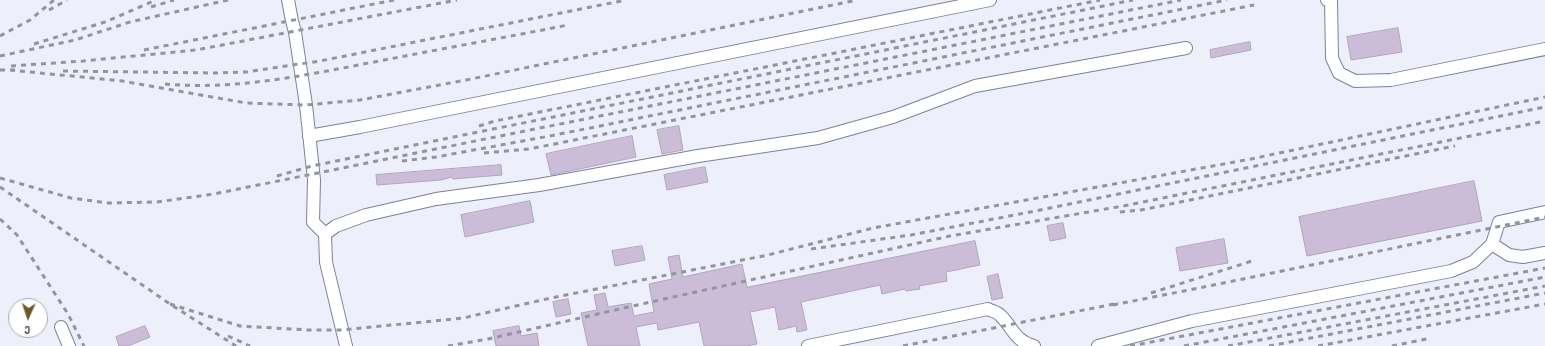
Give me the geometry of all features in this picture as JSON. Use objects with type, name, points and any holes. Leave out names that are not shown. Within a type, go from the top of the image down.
[{"type":"lane","points":[[288,0],[296,38],[306,104],[314,180],[313,222],[325,234],[326,262],[346,346]]},
{"type":"lane","points":[[309,136],[368,126],[990,0]]},
{"type":"lane","points":[[1330,0],[1332,58],[1339,73],[1355,81],[1391,80],[1545,49]]},
{"type":"lane","points":[[325,234],[336,226],[366,215],[436,198],[539,184],[698,156],[818,138],[893,117],[975,86],[1186,48]]},
{"type":"lane","points":[[1098,346],[1192,321],[1451,271],[1473,262],[1492,244],[1499,222],[1545,212]]},
{"type":"lane","points":[[1492,244],[1509,255],[1524,257],[1545,253]]},
{"type":"lane","points":[[808,346],[988,309],[999,314],[1014,335],[1034,346]]},
{"type":"lane","points":[[61,327],[69,346]]},
{"type":"building","points":[[1398,28],[1402,52],[1351,60],[1347,37]]},
{"type":"building","points":[[1250,42],[1251,50],[1211,58],[1210,50]]},
{"type":"building","points":[[679,126],[683,150],[662,154],[657,130]]},
{"type":"building","points":[[632,136],[636,157],[551,175],[546,154]]},
{"type":"building","points":[[501,165],[502,175],[453,179],[452,177],[441,180],[377,185],[376,175]]},
{"type":"building","points":[[705,167],[708,182],[667,190],[664,175]]},
{"type":"building","points":[[1474,181],[1482,221],[1307,256],[1299,217]]},
{"type":"building","points":[[530,201],[534,222],[465,237],[461,215]]},
{"type":"building","points":[[1063,223],[1066,238],[1050,241],[1047,226]]},
{"type":"building","points":[[1224,239],[1228,263],[1180,271],[1176,248]]},
{"type":"building","points":[[975,241],[980,265],[946,272],[947,281],[919,286],[920,289],[906,291],[905,289],[882,294],[880,285],[801,302],[807,330],[797,332],[796,326],[779,330],[775,307],[750,312],[757,344],[746,346],[704,346],[699,322],[658,330],[657,323],[636,327],[640,346],[588,346],[581,313],[597,310],[594,295],[605,293],[608,307],[631,303],[634,316],[654,312],[649,284],[672,279],[668,257],[679,255],[683,277],[742,264],[747,287]]},
{"type":"building","points":[[642,246],[645,260],[615,266],[612,251]]},
{"type":"building","points":[[998,274],[1003,298],[992,300],[987,277]]},
{"type":"building","points":[[568,299],[571,314],[556,317],[553,302]]},
{"type":"building","points":[[145,326],[150,337],[128,346],[119,346],[116,337]]},
{"type":"building","points":[[519,326],[521,336],[537,333],[539,346],[496,346],[493,331]]},
{"type":"railway","points":[[0,36],[30,20],[54,0]]},
{"type":"railway","points":[[49,10],[67,0]]},
{"type":"railway","points":[[34,44],[105,22],[156,0]]},
{"type":"railway","points":[[151,7],[174,0]]},
{"type":"railway","points":[[0,56],[75,40],[130,22],[228,0]]},
{"type":"railway","points":[[144,50],[394,0]]},
{"type":"railway","points":[[11,66],[83,61],[196,50],[457,0]]},
{"type":"railway","points":[[63,71],[246,72],[320,61],[626,0]]},
{"type":"railway","points":[[10,70],[122,81],[246,103],[306,105],[360,100],[466,80],[857,0]]},
{"type":"railway","points":[[479,126],[495,121],[1100,0]]},
{"type":"railway","points":[[277,176],[312,166],[1133,0]]},
{"type":"railway","points":[[0,178],[71,198],[108,203],[157,202],[214,194],[1181,0]]},
{"type":"railway","points":[[402,161],[436,157],[555,135],[1227,0]]},
{"type":"railway","points":[[484,153],[529,149],[1254,5]]},
{"type":"railway","points":[[165,84],[217,85],[268,81],[568,25]]},
{"type":"railway","points":[[0,70],[15,70]]},
{"type":"railway","points":[[170,304],[240,326],[308,330],[342,330],[463,318],[551,298],[768,255],[873,228],[1251,159],[1545,97]]},
{"type":"railway","points":[[811,249],[911,235],[1025,213],[1545,107]]},
{"type":"railway","points":[[448,346],[488,339],[950,236],[1123,206],[1545,121]]},
{"type":"railway","points":[[1120,212],[1141,210],[1455,146]]},
{"type":"railway","points":[[0,187],[170,304],[236,346]]},
{"type":"railway","points":[[1113,305],[1545,217]]},
{"type":"railway","points":[[0,219],[17,235],[68,314],[84,346]]},
{"type":"railway","points":[[1151,293],[1252,261]]},
{"type":"railway","points":[[1130,346],[1545,268]]},
{"type":"railway","points":[[1184,346],[1545,277]]},
{"type":"railway","points":[[1228,346],[1545,286]]},
{"type":"railway","points":[[1269,346],[1545,293]]},
{"type":"railway","points":[[903,346],[1119,303]]},
{"type":"railway","points":[[1318,346],[1545,304]]},
{"type":"railway","points":[[228,336],[250,346]]},
{"type":"railway","points":[[1392,346],[1431,338]]}]
